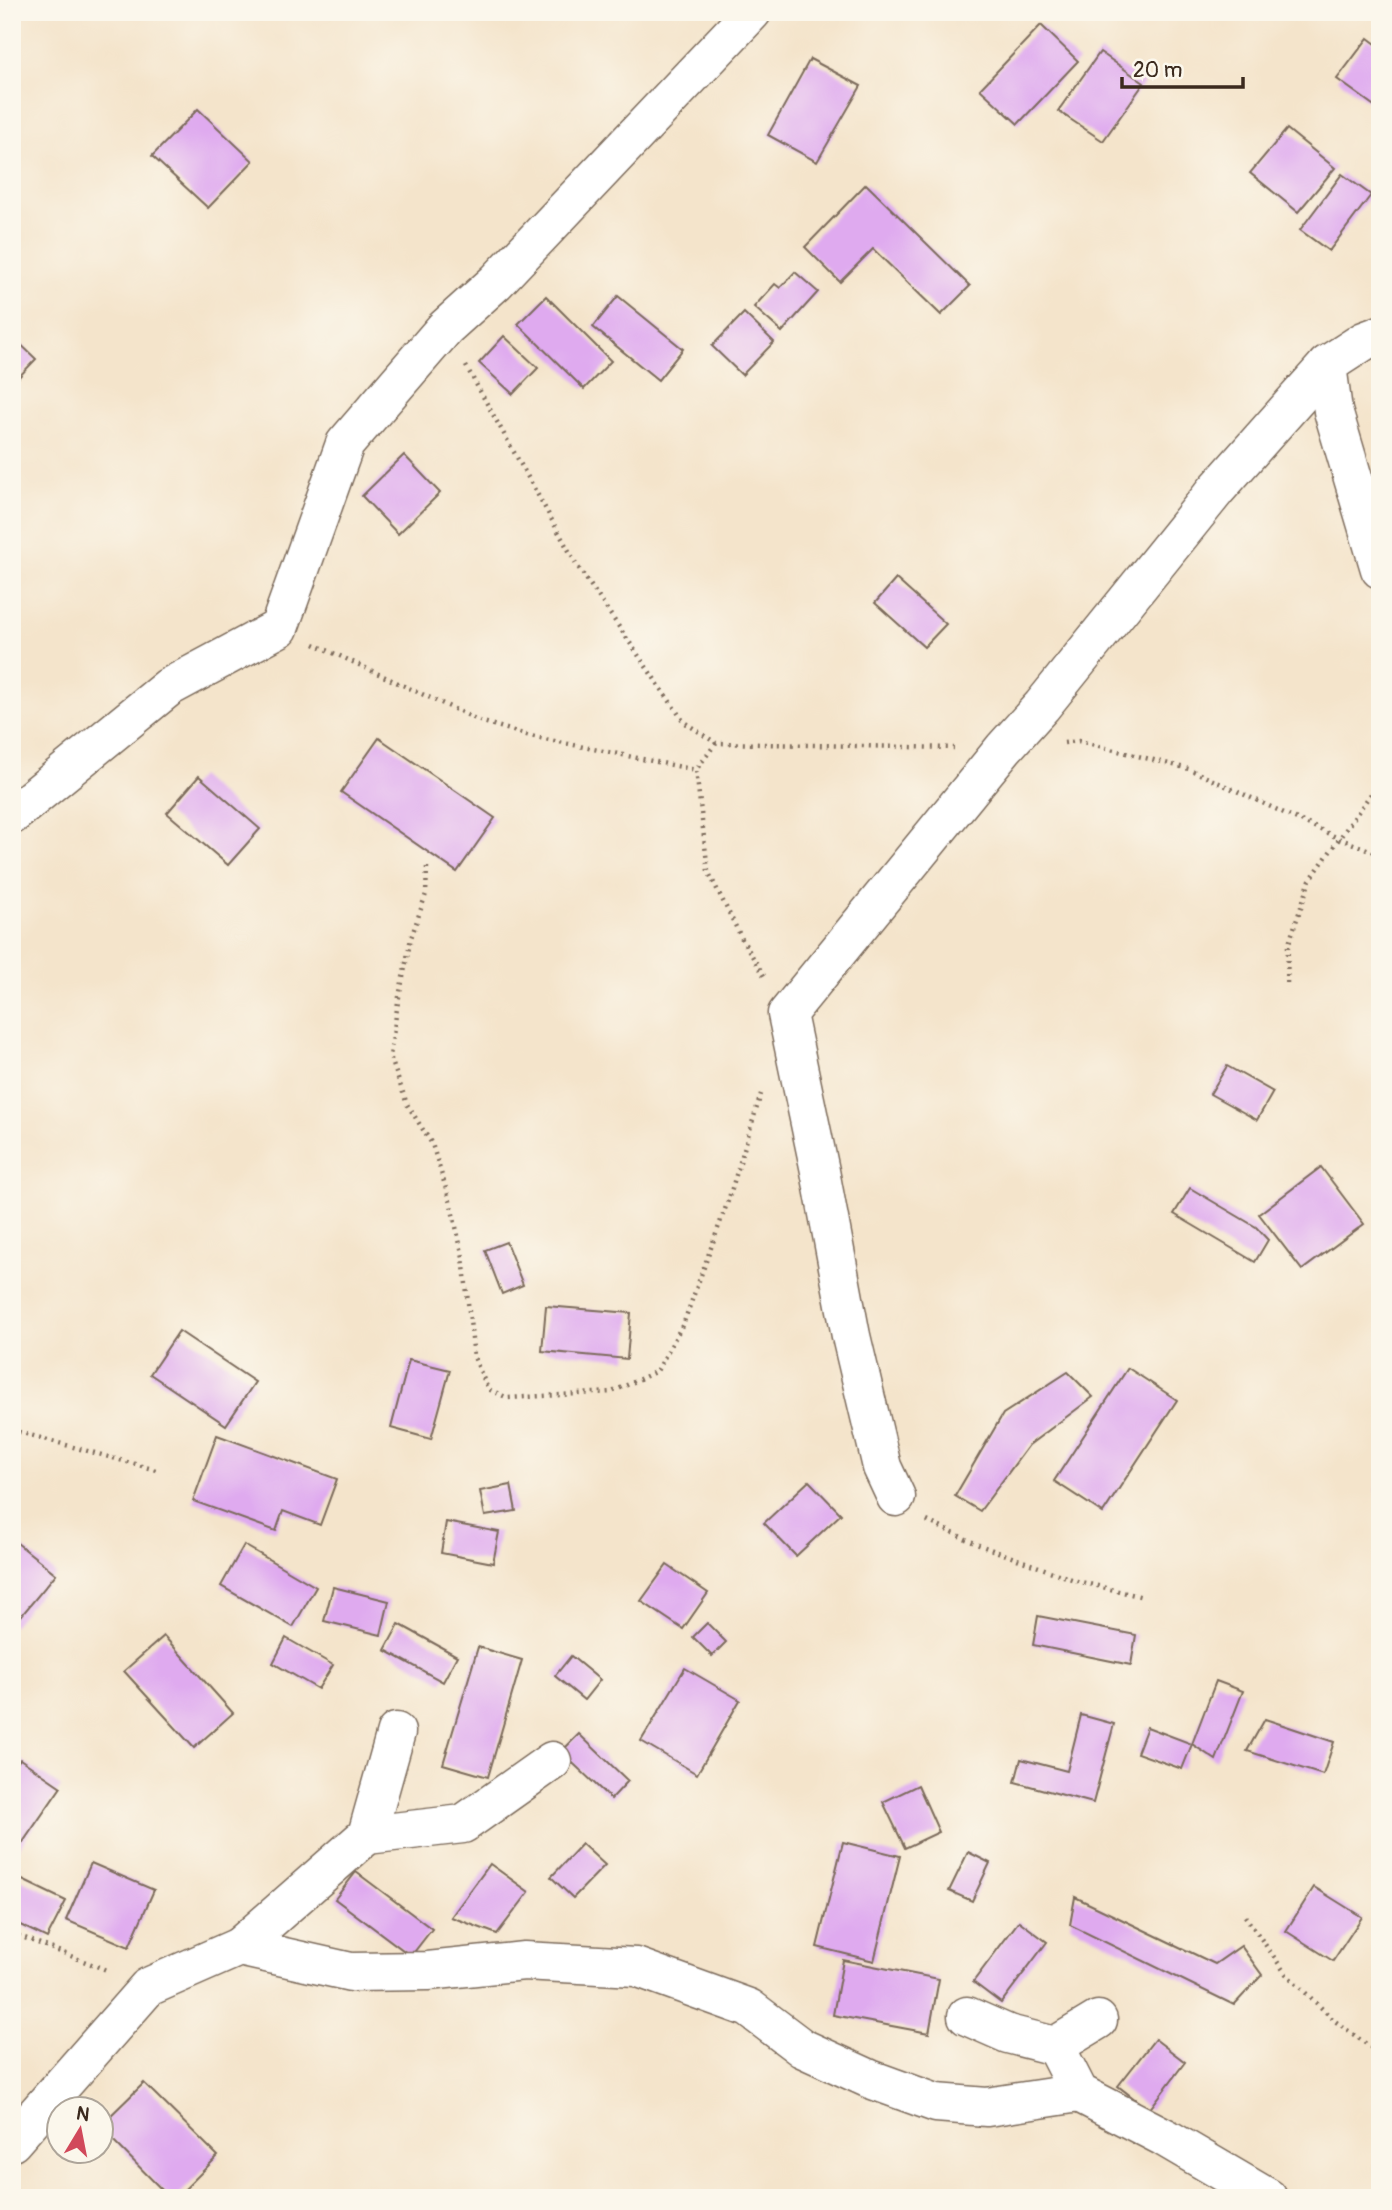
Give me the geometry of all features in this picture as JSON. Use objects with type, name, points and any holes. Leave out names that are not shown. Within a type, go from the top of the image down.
[{"type":"street","points":[[12,815],[169,687],[279,628],[345,444],[445,328],[496,282],[752,12]]},
{"type":"street","points":[[896,1497],[882,1467],[851,1336],[787,1014],[1004,748],[1065,678],[1216,490],[1327,365],[1364,341],[1380,335]]},
{"type":"street","points":[[1327,365],[1333,411],[1380,569]]},
{"type":"street","points":[[12,2142],[148,1987],[239,1947],[367,1835],[397,1732]]},
{"type":"street","points":[[367,1835],[463,1824],[552,1761]]},
{"type":"street","points":[[239,1947],[351,1972],[428,1970],[524,1961],[636,1967],[749,2008],[802,2048],[870,2079],[936,2103],[987,2107],[1079,2093]]},
{"type":"street","points":[[967,2016],[1007,2034],[1055,2046],[1098,2020]]},
{"type":"street","points":[[1055,2046],[1079,2093],[1164,2137],[1268,2198]]},
{"type":"path","points":[[445,328],[578,567],[684,722],[716,743],[1004,748],[1079,741],[1189,769],[1338,838],[1380,854]]},
{"type":"path","points":[[279,628],[480,721],[571,746],[696,769]]},
{"type":"path","points":[[716,743],[696,769],[708,871],[742,939],[787,1014]]},
{"type":"path","points":[[1287,983],[1288,946],[1310,880],[1380,781]]},
{"type":"path","points":[[427,867],[426,894],[411,937],[390,1056],[407,1104],[432,1144],[450,1201],[463,1257],[474,1357],[488,1389],[508,1398],[612,1392],[657,1371],[684,1322],[728,1201],[763,1089]]},
{"type":"path","points":[[12,1430],[156,1471]]},
{"type":"path","points":[[896,1497],[918,1516],[979,1545],[1077,1581],[1143,1597]]},
{"type":"path","points":[[1245,1916],[1286,1974],[1335,2021],[1380,2054]]},
{"type":"path","points":[[12,1933],[148,1987]]},
{"type":"building","points":[[1041,25],[1078,61],[1018,124],[980,89]]},
{"type":"building","points":[[1368,38],[1380,47],[1380,110],[1337,79]]},
{"type":"building","points":[[1100,52],[1144,83],[1103,141],[1058,111]]},
{"type":"building","points":[[810,59],[861,86],[817,162],[768,135]]},
{"type":"building","points":[[198,109],[253,161],[208,208],[152,156]]},
{"type":"building","points":[[1287,129],[1335,168],[1298,212],[1250,173]]},
{"type":"building","points":[[1342,174],[1371,195],[1329,251],[1300,230]]},
{"type":"building","points":[[866,184],[970,286],[941,315],[873,249],[840,282],[805,247]]},
{"type":"building","points":[[795,272],[818,292],[782,332],[754,307],[775,284],[780,288]]},
{"type":"building","points":[[546,296],[611,361],[584,389],[518,324]]},
{"type":"building","points":[[618,296],[683,349],[658,380],[593,327]]},
{"type":"building","points":[[744,313],[774,342],[742,375],[712,346]]},
{"type":"building","points":[[12,336],[36,359],[12,384]]},
{"type":"building","points":[[504,336],[538,368],[513,394],[479,363]]},
{"type":"building","points":[[404,455],[440,493],[398,534],[362,496]]},
{"type":"building","points":[[896,579],[946,624],[924,647],[875,603]]},
{"type":"building","points":[[379,738],[495,818],[457,872],[341,792]]},
{"type":"building","points":[[199,776],[260,829],[228,865],[167,813]]},
{"type":"building","points":[[1227,1066],[1273,1092],[1257,1120],[1210,1094]]},
{"type":"building","points":[[1321,1167],[1364,1224],[1302,1270],[1259,1214]]},
{"type":"building","points":[[1190,1188],[1256,1227],[1268,1240],[1255,1262],[1174,1214]]},
{"type":"building","points":[[506,1242],[523,1285],[502,1294],[485,1250]]},
{"type":"building","points":[[546,1306],[631,1313],[627,1359],[542,1351]]},
{"type":"building","points":[[179,1331],[255,1382],[226,1425],[150,1374]]},
{"type":"building","points":[[409,1360],[450,1370],[431,1439],[391,1428]]},
{"type":"building","points":[[1128,1368],[1177,1400],[1103,1513],[1054,1481]]},
{"type":"building","points":[[1068,1372],[1093,1397],[1029,1445],[980,1511],[955,1496],[1003,1414]]},
{"type":"building","points":[[217,1435],[337,1479],[320,1525],[283,1511],[276,1531],[193,1501]]},
{"type":"building","points":[[1380,1475],[1380,1493],[1375,1492]]},
{"type":"building","points":[[809,1481],[841,1514],[796,1556],[764,1523]]},
{"type":"building","points":[[511,1485],[516,1511],[485,1516],[480,1491]]},
{"type":"building","points":[[446,1522],[499,1532],[493,1563],[441,1553]]},
{"type":"building","points":[[12,1539],[56,1574],[12,1627]]},
{"type":"building","points":[[244,1545],[316,1587],[293,1627],[221,1586]]},
{"type":"building","points":[[667,1565],[708,1593],[683,1629],[641,1601]]},
{"type":"building","points":[[333,1587],[389,1601],[381,1635],[324,1621]]},
{"type":"building","points":[[1038,1616],[1136,1635],[1131,1665],[1033,1645]]},
{"type":"building","points":[[707,1623],[726,1642],[712,1656],[693,1637]]},
{"type":"building","points":[[399,1624],[457,1656],[443,1682],[385,1650]]},
{"type":"building","points":[[164,1636],[233,1713],[194,1748],[124,1671]]},
{"type":"building","points":[[286,1638],[333,1665],[318,1689],[273,1663]]},
{"type":"building","points":[[478,1647],[522,1660],[488,1777],[443,1764]]},
{"type":"building","points":[[571,1656],[600,1680],[584,1700],[555,1676]]},
{"type":"building","points":[[685,1668],[740,1700],[697,1774],[641,1741]]},
{"type":"building","points":[[1216,1681],[1243,1691],[1216,1760],[1192,1744]]},
{"type":"building","points":[[1081,1715],[1114,1724],[1093,1803],[1015,1782],[1021,1759],[1067,1771]]},
{"type":"building","points":[[1265,1719],[1334,1742],[1323,1775],[1247,1751]]},
{"type":"building","points":[[1147,1727],[1192,1744],[1182,1769],[1137,1753]]},
{"type":"building","points":[[579,1734],[628,1781],[611,1799],[561,1752]]},
{"type":"building","points":[[20,1759],[61,1787],[12,1858],[12,1770]]},
{"type":"building","points":[[918,1785],[939,1832],[905,1848],[883,1802]]},
{"type":"building","points":[[843,1842],[900,1856],[874,1961],[817,1947]]},
{"type":"building","points":[[582,1844],[605,1865],[573,1898],[551,1877]]},
{"type":"building","points":[[968,1852],[990,1863],[972,1901],[949,1891]]},
{"type":"building","points":[[91,1863],[154,1890],[129,1947],[66,1920]]},
{"type":"building","points":[[490,1864],[529,1892],[497,1934],[451,1917]]},
{"type":"building","points":[[356,1872],[432,1929],[411,1956],[335,1899]]},
{"type":"building","points":[[12,1875],[66,1901],[47,1938],[12,1921]]},
{"type":"building","points":[[1314,1887],[1362,1917],[1333,1961],[1286,1931]]},
{"type":"building","points":[[1075,1897],[1215,1964],[1241,1946],[1262,1975],[1234,2005],[1070,1925]]},
{"type":"building","points":[[1019,1921],[1047,1942],[1001,2003],[973,1982]]},
{"type":"building","points":[[843,1960],[939,1979],[929,2033],[833,2015]]},
{"type":"building","points":[[1155,2039],[1185,2062],[1149,2110],[1118,2086]]},
{"type":"building","points":[[144,2083],[218,2156],[176,2198],[170,2198],[116,2143],[116,2110]]}]
